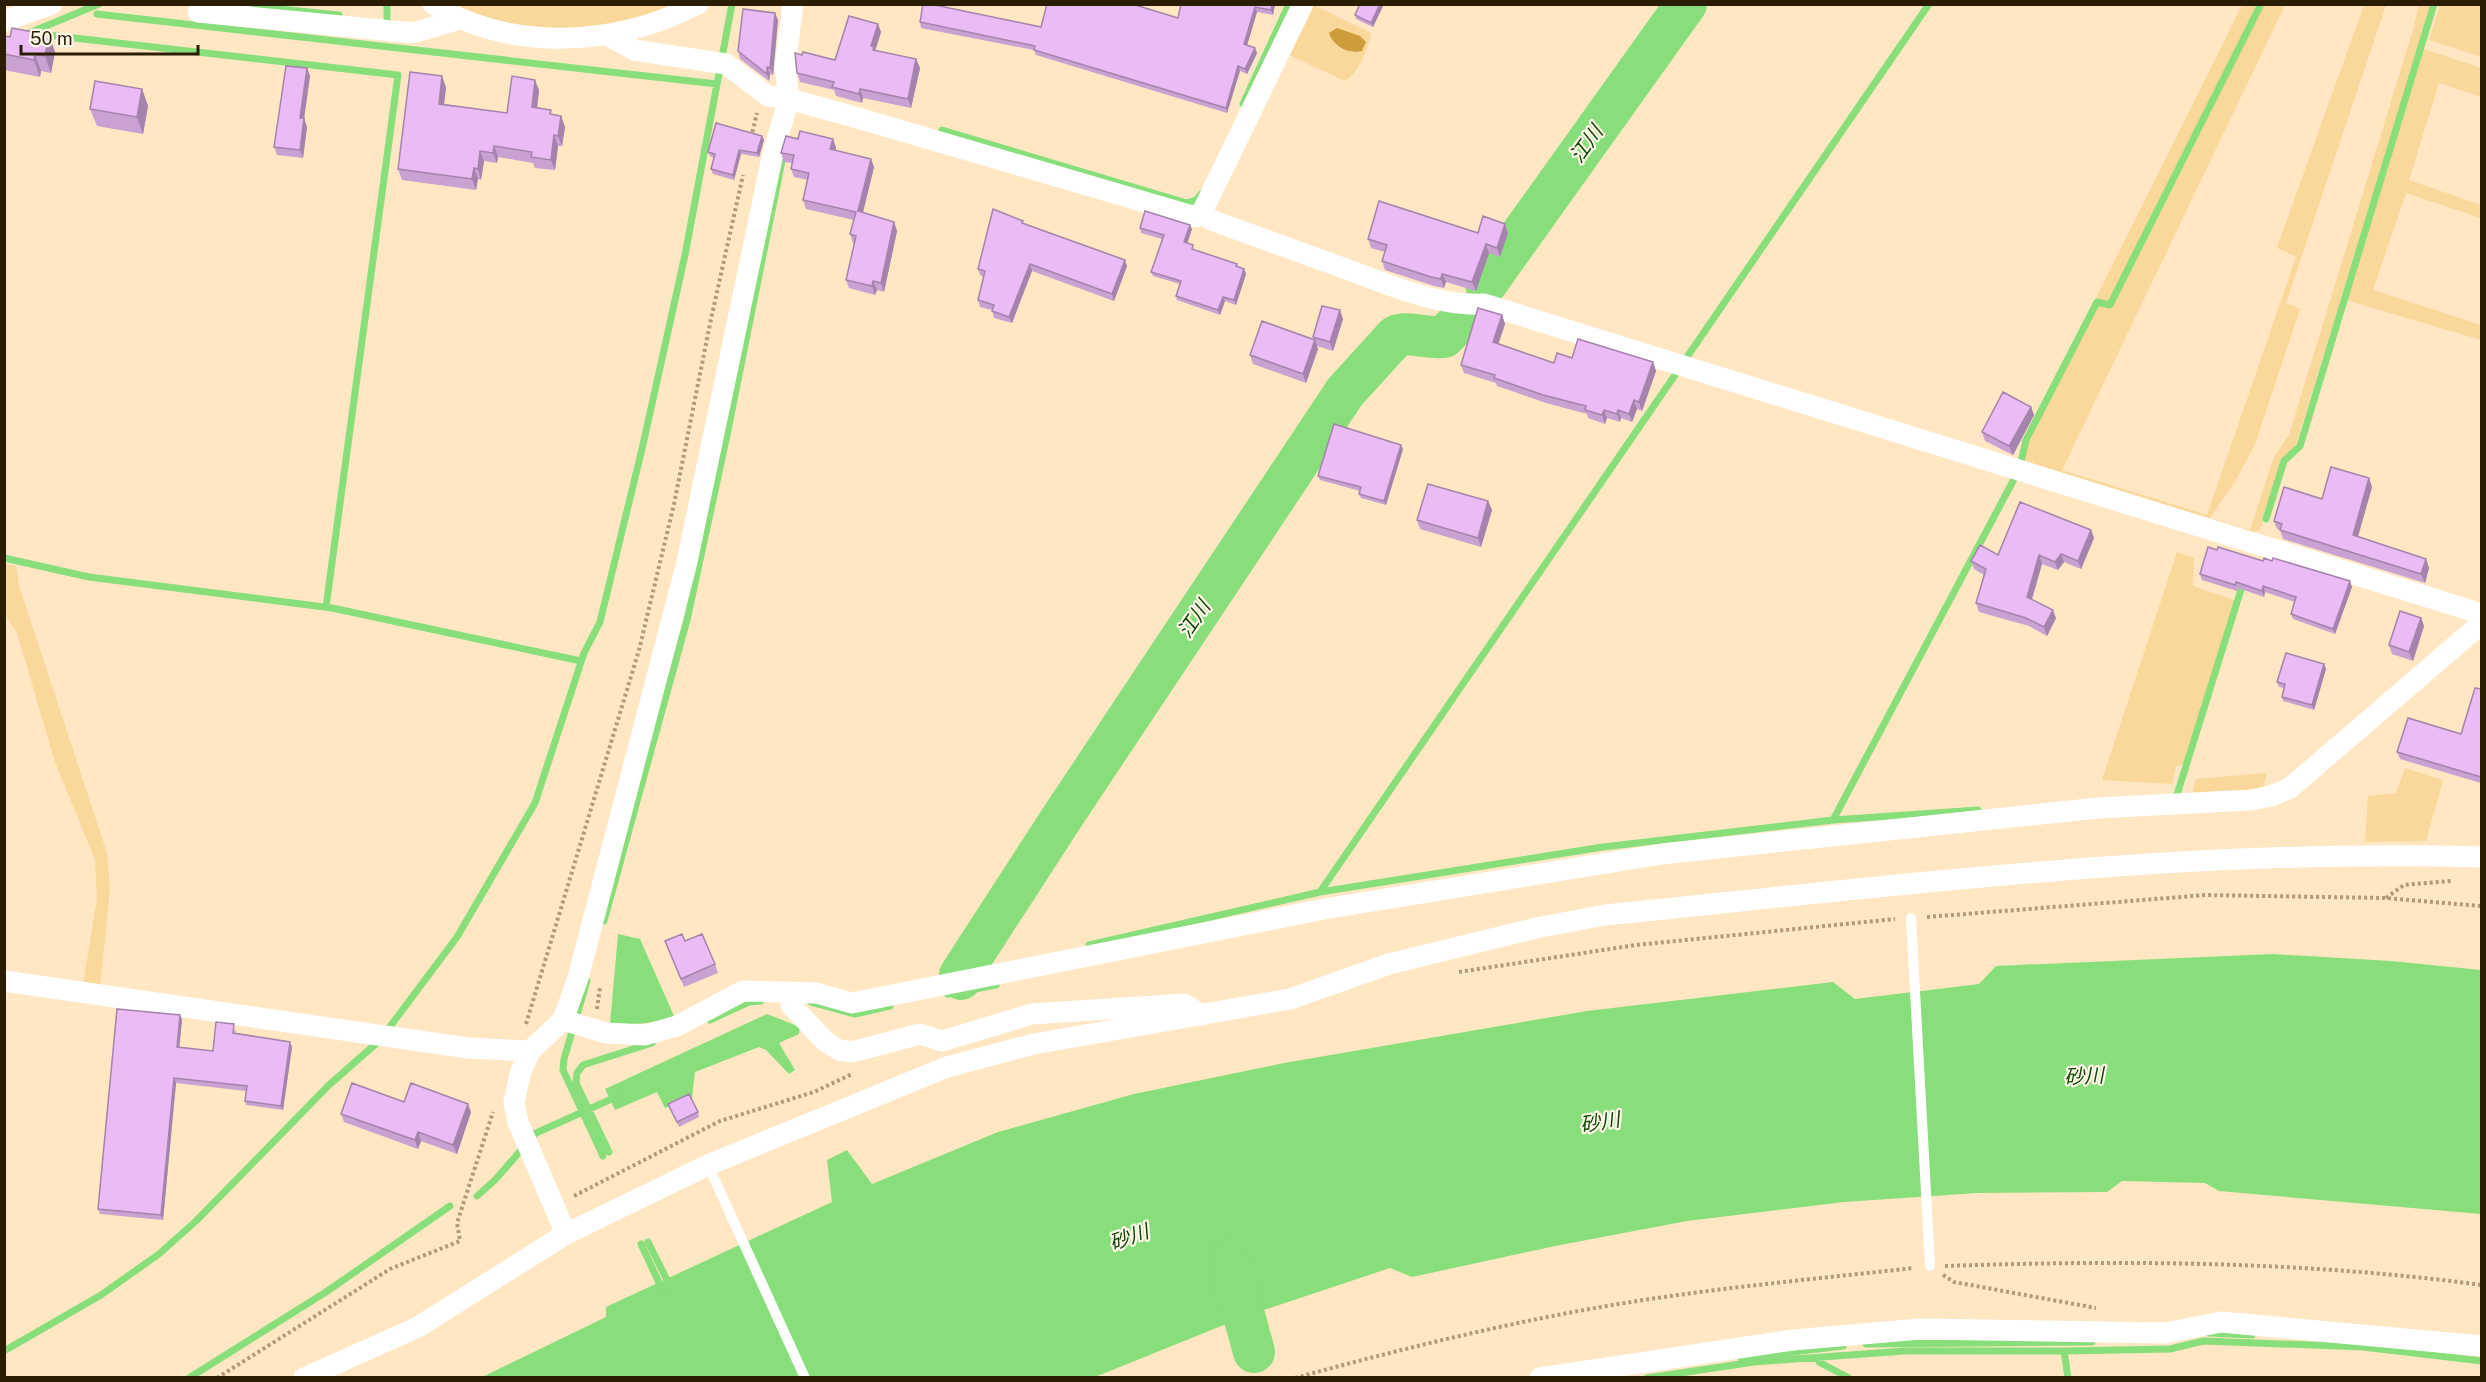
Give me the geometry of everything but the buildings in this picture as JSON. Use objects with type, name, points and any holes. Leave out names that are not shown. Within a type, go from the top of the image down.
[{"type":"street","points":[[4,21],[52,4]]},
{"type":"street","points":[[433,4],[460,19],[510,34],[550,38],[607,35],[637,30],[698,4]]},
{"type":"street","points":[[571,1023],[578,978],[686,566],[773,153],[789,99],[785,67],[793,4]]},
{"type":"street","points":[[607,35],[634,50],[721,63],[739,72],[762,93],[1196,217],[1202,212],[1303,4]]},
{"type":"street","points":[[198,12],[413,33],[460,19]]},
{"type":"street","points":[[1202,212],[1210,220],[1397,287],[1440,300],[1484,304],[2481,614]]},
{"type":"street","points":[[4,981],[468,1048],[524,1051],[571,1023],[606,1033],[645,1035],[677,1026],[743,991],[816,993],[852,1003],[1324,909],[1662,854],[2098,808],[2251,800],[2271,796],[2290,788],[2475,629],[2481,627]]},
{"type":"street","points":[[304,1377],[418,1327],[566,1234],[708,1165],[948,1067],[1035,1044],[1290,999],[1389,964],[1536,928],[1605,915],[2062,868],[2315,856],[2481,857]]},
{"type":"street","points":[[791,993],[791,1005],[825,1041],[839,1050],[852,1052],[920,1034],[942,1041],[1032,1014],[1184,1004],[1202,1015]]},
{"type":"street","points":[[524,1051],[516,1113],[566,1234]]},
{"type":"street","points":[[1540,1377],[1793,1340],[1920,1329],[2165,1333],[2221,1322],[2481,1346]]},
{"type":"lane","points":[[1911,918],[1927,1251],[1930,1266]]},
{"type":"lane","points":[[708,1165],[805,1377]]},
{"type":"path","points":[[749,150],[762,93]]},
{"type":"path","points":[[524,1051],[639,650],[674,504],[711,319],[744,172]]},
{"type":"path","points":[[2386,898],[2404,885],[2459,880]]},
{"type":"path","points":[[554,1206],[720,1121],[814,1092],[853,1073]]},
{"type":"path","points":[[217,1377],[390,1269],[460,1241],[457,1223],[491,1112],[516,1113]]},
{"type":"path","points":[[1295,1377],[1408,1348],[1584,1310],[1734,1288],[1930,1266],[2016,1263],[2246,1264],[2427,1278],[2481,1285]]},
{"type":"path","points":[[1930,1266],[1954,1282],[2106,1310]]},
{"type":"shaded area","points":[[452,5],[676,5],[624,24],[543,30],[507,24]]},
{"type":"shaded area","points":[[1314,5],[1371,33],[1359,66],[1345,81],[1289,55]]},
{"type":"shaded area","points":[[2242,5],[2258,5],[2108,302],[2096,298]]},
{"type":"shaded area","points":[[2263,5],[2285,5],[2062,470],[2207,515],[2296,257],[2277,248],[2364,5],[2386,5],[2286,303],[2300,309],[2255,444],[2236,480],[2210,518],[2250,530],[2274,457],[2289,435],[2419,5],[2432,5],[2296,444],[2282,461],[2260,529],[2252,534],[2025,463],[2026,447],[2097,305],[2111,309]]},
{"type":"shaded area","points":[[2440,5],[2481,5],[2481,57],[2429,40]]},
{"type":"shaded area","points":[[1337,28],[1360,36],[1366,42],[1362,51],[1352,51],[1338,46],[1329,33]]},
{"type":"shaded area","points":[[2424,49],[2481,68],[2481,97],[2439,83],[2409,180],[2481,205],[2481,218],[2406,193],[2373,290],[2481,325],[2481,340],[2346,300]]},
{"type":"shaded area","points":[[2177,552],[2194,558],[2193,586],[2237,601],[2185,765],[2176,766],[2172,784],[2102,780]]},
{"type":"shaded area","points":[[4,564],[16,566],[19,586],[107,853],[110,889],[100,987],[83,984],[97,899],[95,860],[55,762],[17,633],[5,615]]},
{"type":"shaded area","points":[[2405,768],[2443,780],[2426,841],[2365,842],[2368,796],[2396,793]]},
{"type":"shaded area","points":[[2267,773],[2262,791],[2191,798],[2196,779]]},
{"type":"water","points":[[618,934],[640,939],[674,1016],[651,1022],[610,1024]]},
{"type":"water","name":"砂川","points":[[2273,954],[2391,961],[2481,970],[2481,1214],[2219,1191],[2205,1183],[2122,1181],[2107,1192],[1977,1193],[1844,1202],[1687,1221],[1555,1246],[1412,1277],[1390,1268],[1246,1316],[1095,1377],[480,1378],[606,1317],[606,1307],[832,1202],[827,1160],[847,1150],[872,1184],[998,1132],[1134,1094],[1284,1063],[1587,1011],[1833,982],[1855,999],[1979,984],[1996,966]]},
{"type":"water","points":[[767,1014],[800,1027],[799,1034],[779,1043],[795,1070],[789,1074],[766,1050],[759,1047],[695,1072],[692,1099],[665,1108],[657,1092],[615,1110],[605,1089]]},
{"type":"waterway","points":[[29,33],[99,4]]},
{"type":"waterway","points":[[228,4],[339,15]]},
{"type":"waterway","points":[[387,4],[387,21]]},
{"type":"waterway","points":[[386,1032],[457,937],[535,803],[584,653],[600,622],[642,449],[685,255],[732,4]]},
{"type":"waterway","points":[[1243,104],[1289,4]]},
{"type":"waterway","name":"江川","points":[[1486,284],[1686,4]]},
{"type":"waterway","points":[[1687,357],[1929,4]]},
{"type":"waterway","points":[[2021,462],[2026,440],[2097,302],[2110,305],[2261,4]]},
{"type":"waterway","points":[[2266,519],[2284,461],[2300,446],[2434,4]]},
{"type":"waterway","points":[[97,14],[717,84]]},
{"type":"waterway","points":[[39,34],[398,75],[326,607]]},
{"type":"waterway","points":[[942,130],[1187,203],[1196,200],[1202,193]]},
{"type":"waterway","points":[[604,921],[687,620],[783,156]]},
{"type":"waterway","name":"江川","points":[[961,979],[960,975],[1061,819],[1345,392],[1396,336],[1406,334],[1444,337],[1466,314]]},
{"type":"waterway","points":[[1089,945],[1320,892],[1675,375]]},
{"type":"waterway","points":[[1833,820],[2013,481]]},
{"type":"waterway","points":[[4,558],[89,577],[332,608],[581,661]]},
{"type":"waterway","points":[[2172,798],[2176,798],[2244,580]]},
{"type":"waterway","points":[[1320,892],[1603,847],[1833,820],[1978,810]]},
{"type":"waterway","points":[[587,981],[564,1059],[563,1070],[603,1156]]},
{"type":"waterway","points":[[948,994],[996,985]]},
{"type":"waterway","points":[[710,1020],[749,1002],[761,1001]]},
{"type":"waterway","points":[[811,1002],[855,1014],[890,1006]]},
{"type":"waterway","points":[[4,1351],[101,1295],[159,1254],[196,1221],[329,1085],[379,1041]]},
{"type":"waterway","points":[[609,1152],[576,1083],[577,1073],[583,1065],[652,1043]]},
{"type":"waterway","points":[[477,1196],[495,1180],[536,1133],[616,1097]]},
{"type":"waterway","points":[[189,1378],[326,1292],[450,1206]]},
{"type":"waterway","points":[[648,1242],[670,1286]]},
{"type":"waterway","points":[[641,1244],[662,1289]]},
{"type":"waterway","points":[[1229,1260],[1254,1352]]},
{"type":"waterway","points":[[2209,1333],[2252,1335]]},
{"type":"waterway","points":[[2064,1351],[2170,1349],[2203,1341],[2363,1347],[2482,1361]]},
{"type":"waterway","points":[[1866,1344],[2092,1342]]},
{"type":"waterway","points":[[1741,1358],[1843,1346]]},
{"type":"waterway","points":[[1647,1378],[1754,1362],[1905,1351],[2064,1351],[2068,1378]]},
{"type":"waterway","points":[[1819,1357],[1819,1362],[1849,1378]]}]
